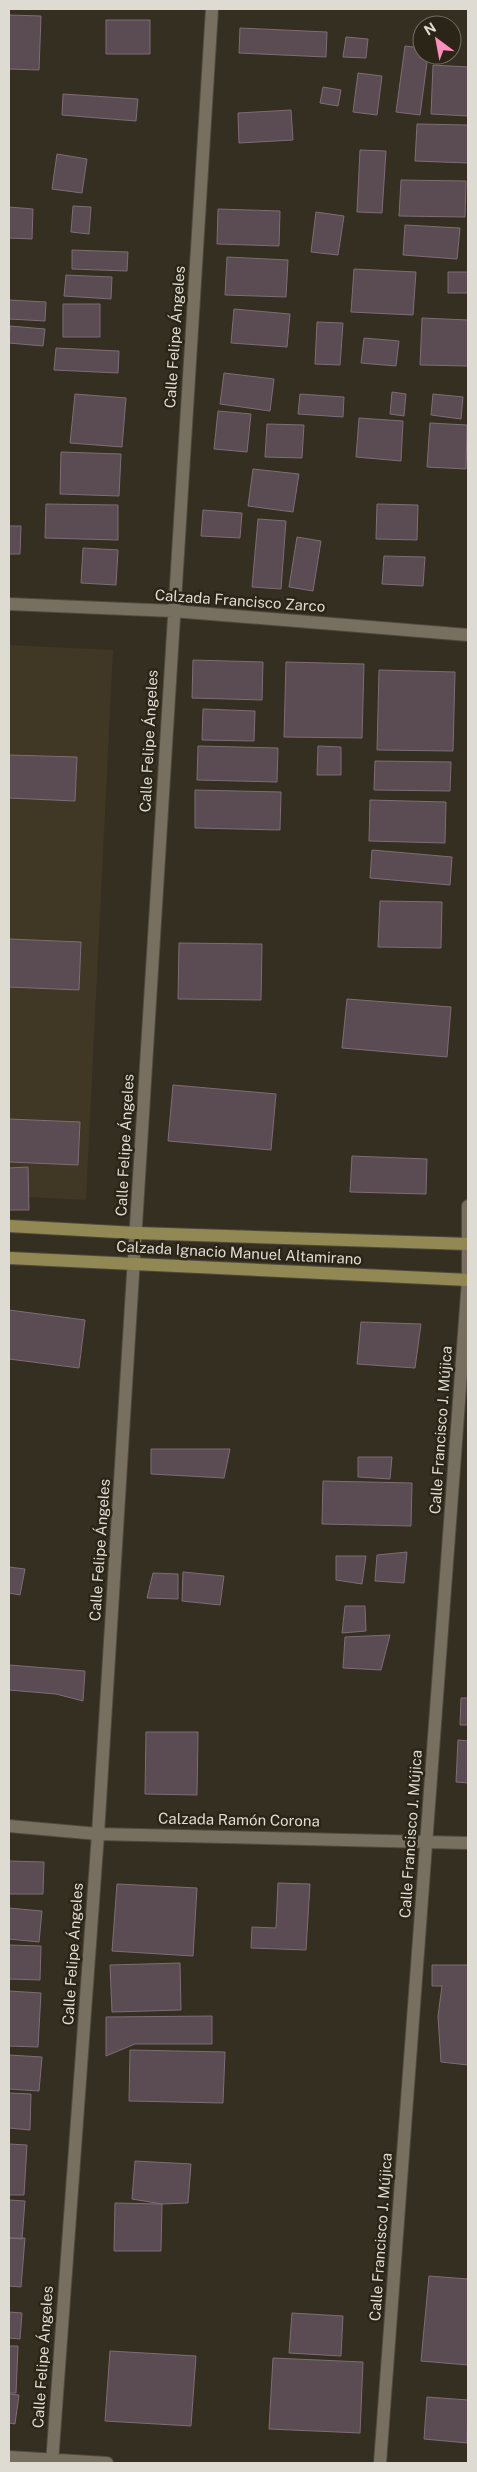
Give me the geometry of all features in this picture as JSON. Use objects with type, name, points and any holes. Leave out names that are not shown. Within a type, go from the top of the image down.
[{"type":"street","name":"Calle Felipe Ángeles","points":[[52,2461],[98,1834],[212,9]]},
{"type":"street","name":"Calzada Francisco Zarco","points":[[9,604],[173,611],[468,635]]},
{"type":"street","name":"Calle Francisco J. Mújica","points":[[380,2463],[468,1280],[468,1206]]},
{"type":"street","name":"Calzada Ignacio Manuel Altamirano","points":[[9,1226],[136,1233],[467,1244]]},
{"type":"street","name":"Calzada Ignacio Manuel Altamirano","points":[[9,1258],[468,1280]]},
{"type":"street","name":"Calzada Ramón Corona","points":[[9,1826],[98,1834],[468,1843]]},
{"type":"street","points":[[9,2457],[107,2463]]},
{"type":"shaded area","points":[[9,645],[113,650],[86,1200],[9,1196]]},
{"type":"building","points":[[9,15],[41,16],[39,70],[9,69]]},
{"type":"building","points":[[106,20],[150,20],[150,54],[106,54]]},
{"type":"building","points":[[240,28],[327,32],[326,57],[239,53]]},
{"type":"building","points":[[346,37],[368,39],[366,58],[343,57]]},
{"type":"building","points":[[405,46],[412,47],[412,65],[427,65],[420,115],[396,112]]},
{"type":"building","points":[[433,65],[468,67],[468,116],[431,114]]},
{"type":"building","points":[[358,73],[382,76],[377,115],[353,112]]},
{"type":"building","points":[[323,87],[341,90],[338,106],[320,103]]},
{"type":"building","points":[[63,94],[138,99],[136,121],[62,115]]},
{"type":"building","points":[[291,110],[293,140],[239,143],[238,113]]},
{"type":"building","points":[[417,124],[468,125],[468,163],[415,161]]},
{"type":"building","points":[[360,150],[386,151],[382,213],[357,212]]},
{"type":"building","points":[[57,154],[87,159],[82,193],[52,189]]},
{"type":"building","points":[[401,180],[466,181],[465,217],[399,216]]},
{"type":"building","points":[[73,206],[91,207],[89,234],[71,232]]},
{"type":"building","points":[[9,207],[33,209],[32,239],[9,238]]},
{"type":"building","points":[[218,209],[280,211],[279,246],[217,244]]},
{"type":"building","points":[[316,212],[344,216],[338,255],[311,252]]},
{"type":"building","points":[[405,225],[460,228],[457,259],[403,255]]},
{"type":"building","points":[[72,250],[128,252],[127,271],[72,269]]},
{"type":"building","points":[[227,257],[288,260],[286,297],[225,295]]},
{"type":"building","points":[[354,269],[416,272],[413,315],[351,312]]},
{"type":"building","points":[[448,272],[468,272],[468,293],[448,293]]},
{"type":"building","points":[[66,275],[112,277],[111,299],[64,296]]},
{"type":"building","points":[[9,300],[46,302],[45,321],[9,319]]},
{"type":"building","points":[[63,304],[100,304],[100,337],[63,337]]},
{"type":"building","points":[[234,309],[290,314],[287,347],[231,343]]},
{"type":"building","points":[[422,318],[468,320],[468,366],[420,365]]},
{"type":"building","points":[[317,322],[343,323],[340,365],[315,364]]},
{"type":"building","points":[[10,326],[45,329],[43,346],[9,343]]},
{"type":"building","points":[[364,338],[399,341],[396,366],[361,363]]},
{"type":"building","points":[[56,348],[119,351],[118,373],[54,370]]},
{"type":"building","points":[[224,373],[274,379],[270,411],[220,404]]},
{"type":"building","points":[[392,392],[406,394],[404,416],[390,414]]},
{"type":"building","points":[[75,394],[126,398],[122,447],[70,443]]},
{"type":"building","points":[[300,394],[344,397],[343,417],[298,414]]},
{"type":"building","points":[[433,394],[463,397],[461,419],[431,415]]},
{"type":"building","points":[[218,411],[251,414],[247,452],[214,449]]},
{"type":"building","points":[[359,418],[403,421],[401,461],[356,457]]},
{"type":"building","points":[[430,423],[467,425],[466,469],[427,467]]},
{"type":"building","points":[[267,424],[304,425],[302,458],[265,457]]},
{"type":"building","points":[[61,452],[121,454],[119,496],[60,494]]},
{"type":"building","points":[[253,469],[299,474],[293,512],[248,506]]},
{"type":"building","points":[[46,504],[118,505],[118,540],[45,538]]},
{"type":"building","points":[[377,504],[418,505],[417,540],[376,539]]},
{"type":"building","points":[[203,510],[242,513],[240,538],[201,536]]},
{"type":"building","points":[[258,519],[286,521],[281,589],[252,587]]},
{"type":"building","points":[[9,526],[21,526],[20,554],[9,554]]},
{"type":"building","points":[[297,537],[321,541],[313,591],[289,587]]},
{"type":"building","points":[[83,548],[118,550],[116,585],[81,583]]},
{"type":"building","points":[[384,556],[425,557],[423,586],[382,584]]},
{"type":"building","points":[[193,660],[263,662],[262,700],[192,698]]},
{"type":"building","points":[[286,662],[364,664],[362,738],[284,737]]},
{"type":"building","points":[[379,670],[455,672],[453,751],[377,750]]},
{"type":"building","points":[[203,709],[255,711],[254,741],[202,740]]},
{"type":"building","points":[[198,746],[278,748],[277,782],[197,780]]},
{"type":"building","points":[[318,746],[341,747],[341,775],[317,775]]},
{"type":"building","points":[[9,755],[77,757],[75,801],[9,798]]},
{"type":"building","points":[[375,761],[451,762],[450,791],[374,790]]},
{"type":"building","points":[[195,790],[281,792],[280,830],[195,828]]},
{"type":"building","points":[[370,800],[446,802],[445,843],[369,841]]},
{"type":"building","points":[[372,850],[452,857],[450,885],[370,878]]},
{"type":"building","points":[[380,901],[442,902],[441,948],[378,947]]},
{"type":"building","points":[[9,939],[81,942],[79,990],[9,987]]},
{"type":"building","points":[[179,943],[262,944],[261,1000],[178,999]]},
{"type":"building","points":[[347,999],[451,1007],[447,1057],[342,1048]]},
{"type":"building","points":[[173,1085],[276,1094],[271,1150],[168,1141]]},
{"type":"building","points":[[9,1119],[80,1122],[78,1165],[9,1162]]},
{"type":"building","points":[[352,1156],[427,1159],[426,1194],[350,1192]]},
{"type":"building","points":[[28,1167],[29,1210],[9,1210],[9,1168]]},
{"type":"building","points":[[9,1310],[85,1320],[79,1368],[9,1359]]},
{"type":"building","points":[[361,1322],[421,1324],[415,1368],[357,1364]]},
{"type":"building","points":[[151,1449],[230,1449],[224,1478],[151,1474]]},
{"type":"building","points":[[358,1457],[392,1457],[390,1479],[358,1477]]},
{"type":"building","points":[[323,1481],[412,1483],[411,1526],[322,1524]]},
{"type":"building","points":[[407,1552],[404,1583],[375,1581],[377,1555]]},
{"type":"building","points":[[336,1556],[366,1556],[362,1584],[336,1580]]},
{"type":"building","points":[[9,1567],[25,1569],[20,1595],[9,1593]]},
{"type":"building","points":[[183,1572],[224,1576],[220,1605],[182,1601]]},
{"type":"building","points":[[153,1573],[178,1574],[178,1599],[147,1598]]},
{"type":"building","points":[[345,1606],[365,1606],[366,1631],[342,1633]]},
{"type":"building","points":[[390,1635],[381,1670],[343,1668],[345,1637]]},
{"type":"building","points":[[9,1665],[85,1671],[83,1701],[56,1694],[9,1690]]},
{"type":"building","points":[[461,1698],[468,1698],[468,1725],[460,1725]]},
{"type":"building","points":[[146,1732],[198,1732],[197,1795],[145,1794]]},
{"type":"building","points":[[458,1740],[468,1741],[468,1783],[456,1782]]},
{"type":"building","points":[[9,1861],[44,1862],[43,1894],[9,1894]]},
{"type":"building","points":[[278,1883],[310,1884],[306,1950],[251,1948],[252,1927],[276,1928]]},
{"type":"building","points":[[117,1884],[197,1888],[193,1956],[112,1951]]},
{"type":"building","points":[[9,1908],[42,1911],[39,1942],[9,1939]]},
{"type":"building","points":[[9,1945],[41,1946],[40,1980],[9,1979]]},
{"type":"building","points":[[180,1963],[181,2010],[112,2012],[110,1965]]},
{"type":"building","points":[[432,1965],[468,1965],[468,2065],[441,2062],[438,2016],[442,1986],[432,1986]]},
{"type":"building","points":[[9,1991],[41,1993],[38,2047],[9,2046]]},
{"type":"building","points":[[212,2016],[212,2044],[135,2044],[106,2056],[106,2017]]},
{"type":"building","points":[[130,2050],[225,2052],[223,2103],[129,2101]]},
{"type":"building","points":[[9,2055],[42,2057],[39,2091],[9,2089]]},
{"type":"building","points":[[9,2093],[31,2094],[30,2130],[9,2128]]},
{"type":"building","points":[[9,2144],[27,2145],[24,2195],[9,2195]]},
{"type":"building","points":[[135,2161],[191,2164],[188,2203],[162,2204],[132,2199]]},
{"type":"building","points":[[9,2200],[25,2201],[22,2239],[9,2238]]},
{"type":"building","points":[[115,2203],[162,2204],[161,2251],[114,2251]]},
{"type":"building","points":[[9,2238],[25,2238],[21,2287],[9,2286]]},
{"type":"building","points":[[429,2276],[468,2279],[468,2365],[421,2361]]},
{"type":"building","points":[[9,2312],[22,2313],[20,2339],[9,2338]]},
{"type":"building","points":[[292,2313],[343,2316],[341,2356],[289,2353]]},
{"type":"building","points":[[9,2346],[18,2346],[16,2393],[9,2393]]},
{"type":"building","points":[[110,2351],[196,2356],[191,2426],[105,2421]]},
{"type":"building","points":[[273,2358],[363,2362],[360,2433],[269,2429]]},
{"type":"building","points":[[9,2394],[19,2395],[15,2424],[9,2423]]},
{"type":"building","points":[[427,2397],[468,2400],[467,2443],[424,2439]]}]
